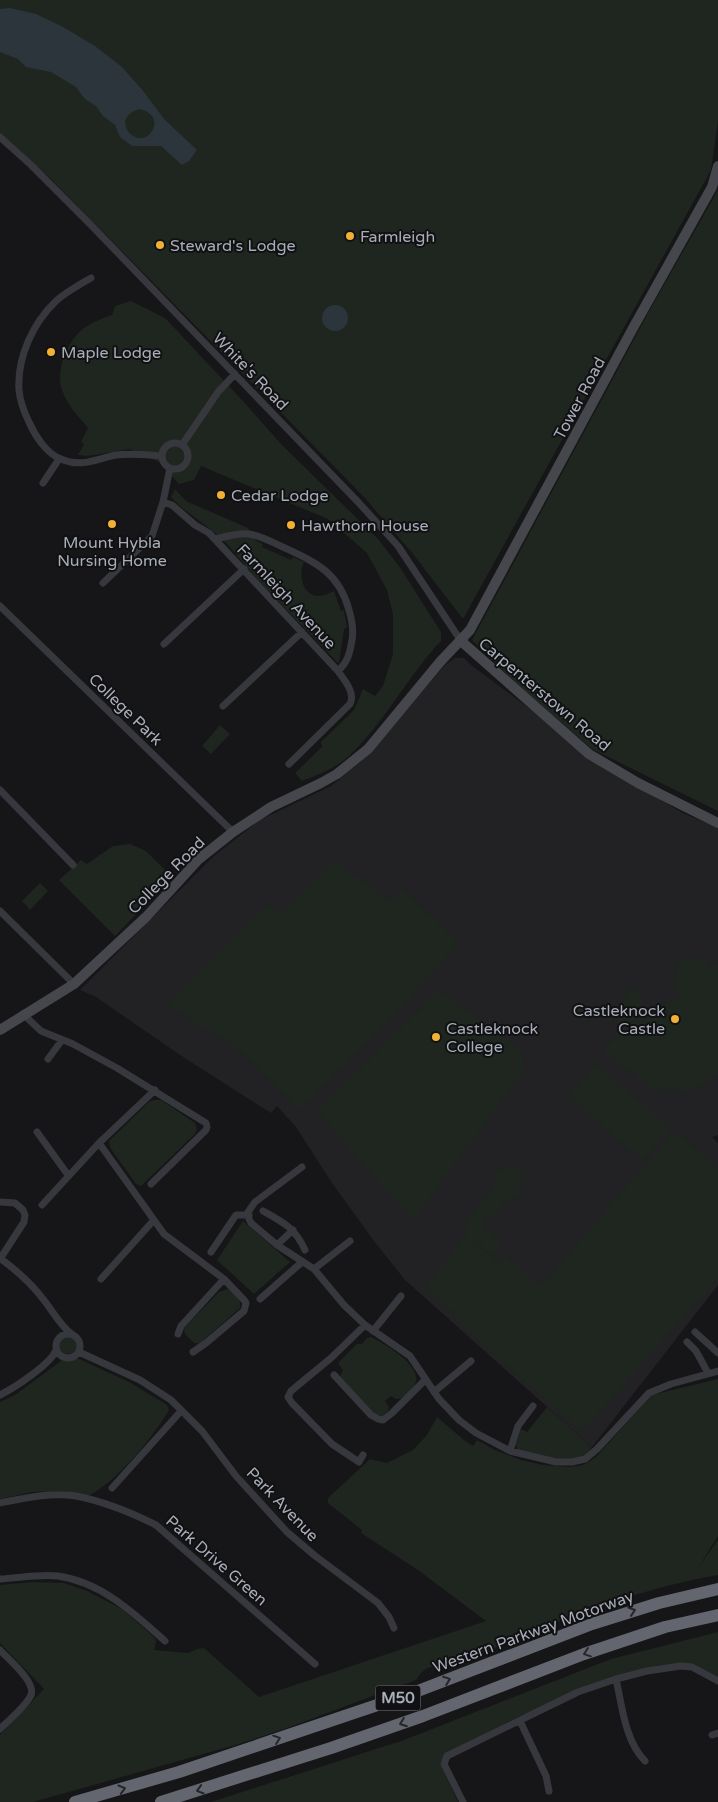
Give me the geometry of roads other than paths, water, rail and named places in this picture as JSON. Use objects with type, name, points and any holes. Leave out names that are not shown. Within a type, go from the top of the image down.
[{"type":"highway","name":"Western Parkway Motorway","points":[[75,1802],[180,1772],[400,1697],[592,1624],[659,1603],[718,1589]]},
{"type":"highway","name":"M50","points":[[161,1802],[331,1748],[584,1654],[665,1627],[718,1615]]},
{"type":"street","name":"White's Road","points":[[0,137],[77,211],[359,503],[398,546],[461,641]]},
{"type":"street","name":"Tower Road","points":[[461,641],[470,630],[708,195],[716,178],[718,166]]},
{"type":"street","points":[[91,278],[56,301],[44,314],[26,345],[19,372],[19,391],[22,407],[44,446],[60,459],[72,463],[85,464],[115,456],[133,454],[162,456]]},
{"type":"street","points":[[182,445],[218,392],[235,374]]},
{"type":"street","points":[[174,443],[182,445],[186,450],[187,460],[180,468],[170,468],[163,462],[162,456],[165,447],[174,443]]},
{"type":"street","points":[[43,483],[60,459]]},
{"type":"street","points":[[103,583],[152,536],[163,502],[170,468]]},
{"type":"street","name":"Farmleigh Avenue","points":[[163,502],[172,505],[215,539],[338,671],[352,694],[353,700],[350,704],[289,764]]},
{"type":"street","name":"Farmleigh Avenue","points":[[215,539],[237,534],[250,534],[269,540],[314,562],[327,571],[336,581],[346,598],[354,631],[345,665],[338,671]]},
{"type":"street","points":[[164,644],[244,570]]},
{"type":"street","name":"College Park","points":[[0,606],[233,832]]},
{"type":"street","points":[[223,706],[302,632]]},
{"type":"street","name":"Carpenterstown Road","points":[[461,641],[589,754],[638,783],[718,823]]},
{"type":"street","name":"College Road","points":[[0,1030],[74,984],[146,917],[199,859],[233,832],[271,807],[321,783],[351,763],[372,744],[433,670],[461,641]]},
{"type":"street","points":[[0,790],[74,865]]},
{"type":"street","points":[[0,911],[74,984]]},
{"type":"street","points":[[23,1014],[41,1031],[110,1064],[206,1123],[207,1127],[151,1184]]},
{"type":"street","points":[[48,1059],[62,1040]]},
{"type":"street","points":[[42,1205],[99,1143],[155,1090]]},
{"type":"street","points":[[38,1132],[68,1175]]},
{"type":"street","points":[[99,1143],[153,1221],[170,1240],[224,1279],[246,1303],[244,1311],[193,1352]]},
{"type":"street","points":[[302,1167],[249,1209],[248,1215],[252,1223],[277,1246],[314,1269],[344,1305],[365,1325],[410,1356],[425,1380],[449,1411],[476,1433],[510,1451],[556,1462],[585,1460],[642,1398],[654,1390],[718,1371]]},
{"type":"street","points":[[0,1202],[9,1201],[20,1206],[25,1215],[24,1222],[0,1258],[29,1283],[42,1297],[66,1330],[79,1340],[79,1352],[73,1358],[61,1356],[56,1350]]},
{"type":"street","points":[[263,1211],[293,1230],[300,1238],[305,1250]]},
{"type":"street","points":[[211,1252],[236,1215],[248,1215]]},
{"type":"street","points":[[100,1279],[153,1221]]},
{"type":"street","points":[[277,1246],[293,1230]]},
{"type":"street","points":[[314,1269],[350,1241]]},
{"type":"street","points":[[259,1289],[262,1297],[302,1262]]},
{"type":"street","points":[[178,1334],[181,1326],[224,1279]]},
{"type":"street","points":[[373,1331],[401,1296]]},
{"type":"street","points":[[363,1455],[359,1462],[332,1444],[288,1397],[291,1391],[331,1358],[365,1325]]},
{"type":"street","points":[[695,1332],[718,1353]]},
{"type":"street","points":[[0,1396],[24,1381],[53,1356],[58,1338],[65,1334],[73,1335]]},
{"type":"street","points":[[687,1342],[696,1351],[708,1373]]},
{"type":"street","name":"Park Avenue","points":[[79,1352],[126,1373],[157,1390],[181,1411],[202,1432],[236,1476],[287,1532],[314,1555],[378,1602],[385,1609],[394,1628]]},
{"type":"street","points":[[434,1392],[472,1361]]},
{"type":"street","points":[[334,1374],[371,1415],[378,1419],[386,1418],[425,1380]]},
{"type":"street","points":[[510,1451],[518,1426],[533,1406]]},
{"type":"street","points":[[112,1488],[181,1411]]},
{"type":"street","name":"Park Drive Green","points":[[0,1503],[47,1495],[76,1496],[133,1514],[156,1525],[315,1664]]},
{"type":"street","points":[[0,1579],[57,1576],[77,1580],[105,1592],[128,1607],[165,1641]]},
{"type":"street","points":[[0,1650],[29,1682],[32,1691],[30,1698],[0,1729]]},
{"type":"street","points":[[463,1802],[444,1764],[447,1756],[578,1692],[646,1671],[681,1666],[692,1668],[718,1681]]},
{"type":"street","points":[[616,1679],[631,1741],[645,1761]]},
{"type":"street","points":[[520,1721],[546,1776],[549,1791]]},
{"type":"place","name":"Farmleigh","points":[[350,236]]},
{"type":"place","name":"Steward's Lodge","points":[[160,245]]},
{"type":"place","name":"Maple Lodge","points":[[51,352]]},
{"type":"place","name":"Cedar Lodge","points":[[221,495]]},
{"type":"place","name":"Mount Hybla Nursing Home","points":[[112,524]]},
{"type":"place","name":"Hawthorn House","points":[[291,525]]},
{"type":"place","name":"Castleknock Castle","points":[[675,1019]]},
{"type":"place","name":"Castleknock College","points":[[436,1037]]}]
